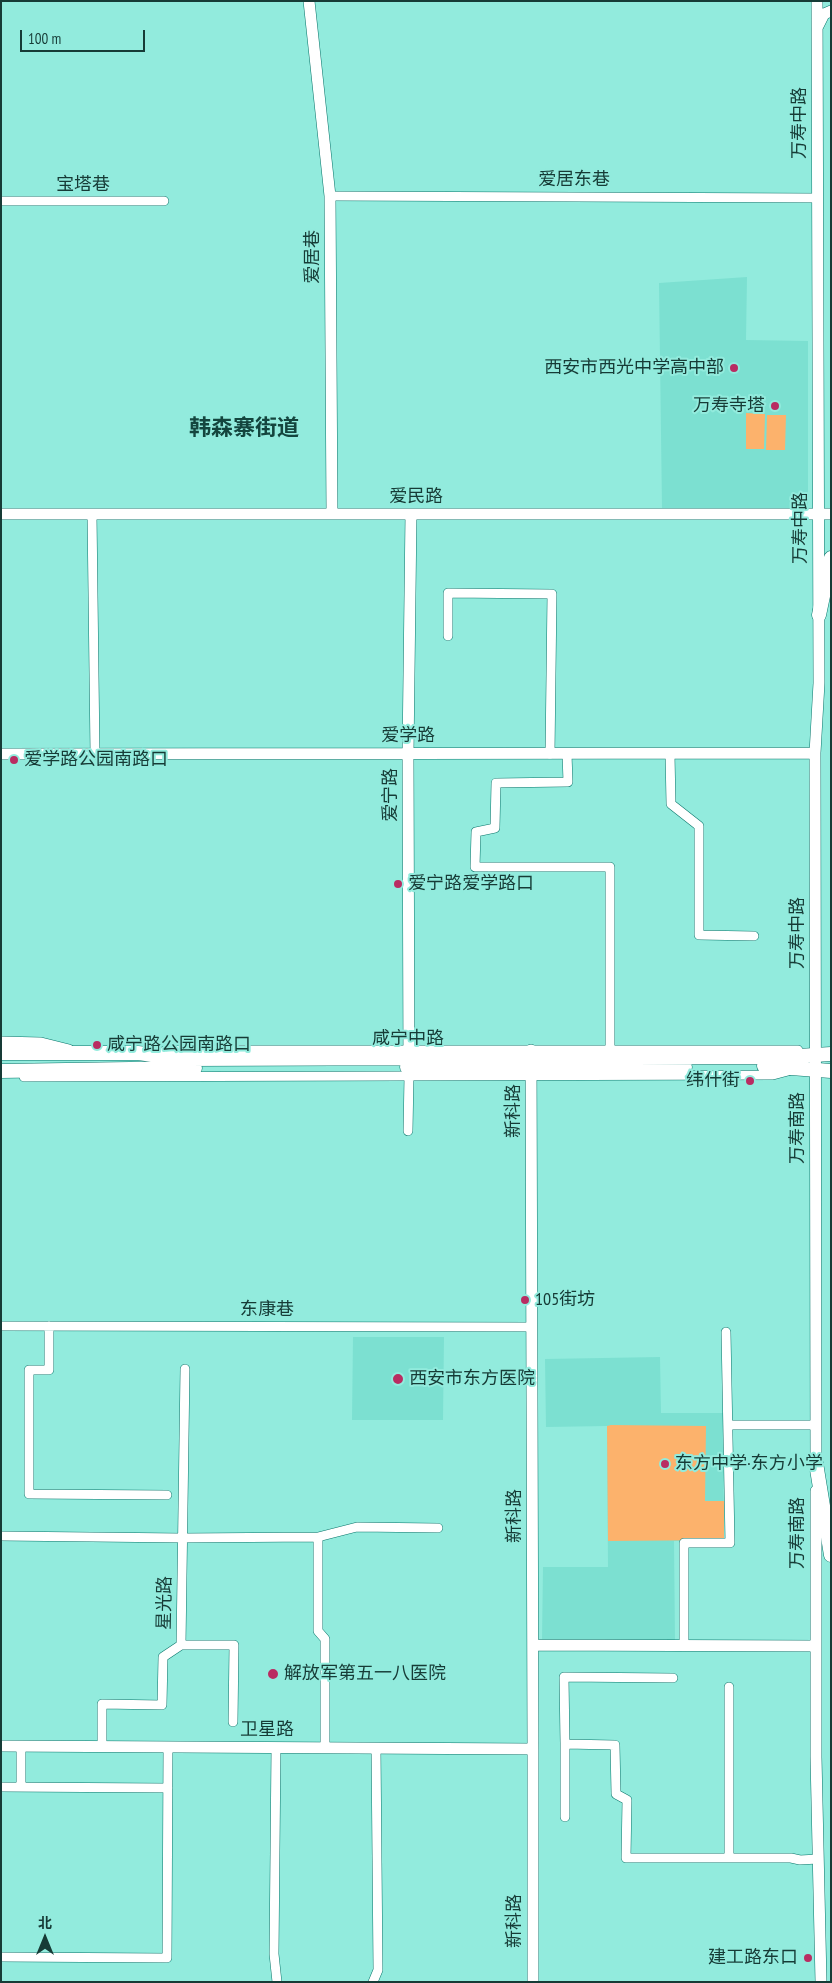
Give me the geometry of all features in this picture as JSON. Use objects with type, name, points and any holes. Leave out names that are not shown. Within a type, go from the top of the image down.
[{"type":"main road","points":[[819,615],[831,558]]},
{"type":"main road","name":"咸宁中路","points":[[1,1053],[138,1053],[185,1059],[771,1066],[831,1071]]},
{"type":"main road","name":"咸宁中路","points":[[531,1063],[782,1058],[831,1054]]},
{"type":"main road","name":"咸宁中路","points":[[1,1071],[409,1062]]},
{"type":"main road","points":[[816,1463],[831,1555]]},
{"type":"street","name":"爱居巷","points":[[309,1],[330,196],[332,514]]},
{"type":"street","name":"万寿中路","points":[[816,1054],[815,753],[819,615],[817,1]]},
{"type":"street","points":[[817,30],[824,14],[831,11]]},
{"type":"street","name":"爱居东巷","points":[[330,196],[818,198]]},
{"type":"street","name":"宝塔巷","points":[[1,201],[164,201]]},
{"type":"street","name":"爱民路","points":[[1,514],[831,514]]},
{"type":"street","points":[[92,514],[95,754]]},
{"type":"street","name":"爱宁路","points":[[409,1062],[408,754],[411,514]]},
{"type":"street","points":[[448,636],[448,593],[552,594],[550,754]]},
{"type":"street","name":"爱学路","points":[[1,754],[815,753]]},
{"type":"street","points":[[567,754],[568,782],[496,783],[496,828],[476,832],[475,867],[610,867],[610,1050]]},
{"type":"street","points":[[670,754],[671,804],[699,826],[699,935],[754,936]]},
{"type":"street","points":[[1,1042],[41,1043],[80,1053]]},
{"type":"street","points":[[531,1063],[610,1050],[798,1050],[816,1054]]},
{"type":"street","name":"万寿南路","points":[[816,1054],[816,1646],[821,1982]]},
{"type":"street","points":[[1,1077],[409,1062],[408,1131]]},
{"type":"street","name":"新科路","points":[[531,1063],[534,1749],[532,1982]]},
{"type":"street","name":"东康巷","points":[[1,1326],[532,1328]]},
{"type":"street","points":[[49,1326],[49,1370],[29,1370],[29,1494],[167,1495]]},
{"type":"street","points":[[684,1646],[684,1543],[730,1543],[726,1332]]},
{"type":"street","name":"星光路","points":[[102,1746],[102,1704],[162,1705],[163,1657],[181,1644],[184,1369]]},
{"type":"street","points":[[728,1425],[816,1425]]},
{"type":"street","points":[[1,1536],[318,1537],[357,1527],[438,1528]]},
{"type":"street","points":[[318,1537],[318,1631],[325,1639],[325,1748]]},
{"type":"street","points":[[181,1644],[234,1645],[233,1722]]},
{"type":"street","points":[[533,1645],[816,1646]]},
{"type":"street","points":[[565,1818],[564,1677],[673,1678]]},
{"type":"street","points":[[729,1687],[729,1858]]},
{"type":"street","points":[[564,1744],[615,1745],[616,1794],[627,1800],[626,1858],[818,1860]]},
{"type":"street","name":"卫星路","points":[[1,1746],[534,1749]]},
{"type":"street","points":[[21,1746],[21,1787]]},
{"type":"street","points":[[1,1957],[167,1958],[168,1747]]},
{"type":"street","points":[[276,1748],[274,1954],[277,1982]]},
{"type":"street","points":[[373,1982],[378,1970],[376,1748]]},
{"type":"street","points":[[1,1787],[168,1788]]},
{"type":"shaded area","name":"西安市西光中学高中部","points":[[747,277],[746,340],[808,341],[808,509],[662,508],[659,283]]},
{"type":"shaded area","points":[[746,413],[765,414],[764,449],[746,449]]},
{"type":"shaded area","points":[[767,415],[786,415],[785,450],[766,450]]},
{"type":"shaded area","name":"西安市东方医院","points":[[353,1337],[444,1337],[443,1420],[352,1420]]},
{"type":"shaded area","name":"东方中学·东方小学","points":[[660,1357],[661,1413],[723,1413],[724,1540],[674,1541],[675,1643],[542,1641],[543,1567],[608,1567],[607,1426],[546,1427],[545,1359]]},
{"type":"shaded area","points":[[607,1426],[706,1426],[705,1501],[724,1501],[724,1540],[608,1541]]},
{"type":"place","name":"西安市西光中学高中部","points":[[734,368]]},
{"type":"place","name":"万寿寺塔","points":[[775,406]]},
{"type":"place","name":"爱学路公园南路口","points":[[14,760]]},
{"type":"place","name":"爱宁路爱学路口","points":[[398,884]]},
{"type":"place","name":"咸宁路公园南路口","points":[[97,1045]]},
{"type":"place","name":"纬什街","points":[[750,1081]]},
{"type":"place","name":"105街坊","points":[[525,1300]]},
{"type":"place","name":"西安市东方医院","points":[[398,1379]]},
{"type":"place","name":"东方中学·东方小学","points":[[665,1464]]},
{"type":"place","name":"解放军第五一八医院","points":[[273,1674]]},
{"type":"place","name":"建工路东口","points":[[808,1958]]},
{"type":"district","name":"韩森寨街道","points":[[244,429]]}]
